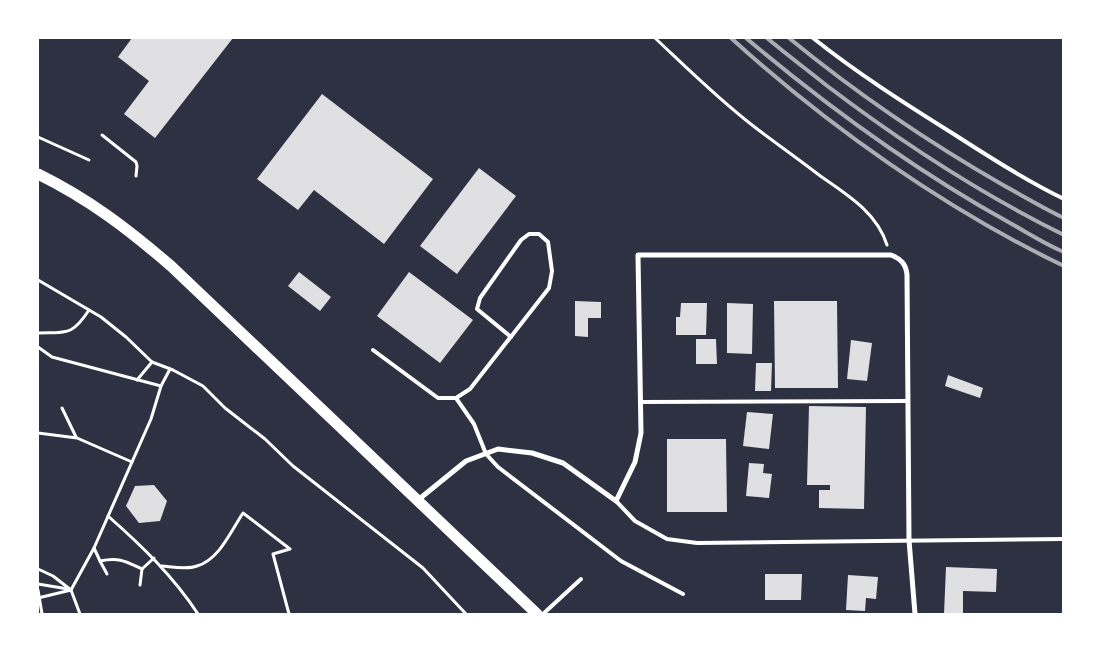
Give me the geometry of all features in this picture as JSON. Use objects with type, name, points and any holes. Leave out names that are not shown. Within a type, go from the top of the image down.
[{"type":"main road","points":[[38,174],[112,217],[157,254],[537,614]]},
{"type":"street","points":[[418,500],[466,461],[498,450],[532,453],[563,463],[616,501],[635,462],[641,433],[638,255],[891,255],[902,261],[907,268],[909,540],[915,614]]},
{"type":"lane","points":[[814,38],[840,59],[898,99],[1000,163],[1064,199]]},
{"type":"lane","points":[[372,350],[438,398],[456,398],[470,389],[549,288],[552,271],[548,242],[539,234],[530,234],[521,240],[480,298],[478,309],[510,337]]},
{"type":"lane","points":[[456,398],[474,424],[486,454],[498,467],[621,561],[683,594]]},
{"type":"lane","points":[[641,402],[908,401]]},
{"type":"lane","points":[[616,501],[635,521],[667,539],[697,544],[1064,539]]},
{"type":"lane","points":[[543,614],[581,579]]},
{"type":"path","points":[[655,38],[711,92],[870,214],[883,232],[891,255]]},
{"type":"path","points":[[102,135],[136,162],[136,176]]},
{"type":"path","points":[[38,137],[88,160]]},
{"type":"path","points":[[38,280],[89,310],[126,337],[152,362],[202,386],[225,408],[265,438],[293,466],[423,568],[466,614]]},
{"type":"path","points":[[38,333],[67,332],[79,325],[89,310]]},
{"type":"path","points":[[38,347],[52,358],[161,386]]},
{"type":"path","points":[[137,380],[152,362]]},
{"type":"path","points":[[38,598],[71,590],[94,548],[151,419],[161,386],[170,369]]},
{"type":"path","points":[[62,408],[77,438]]},
{"type":"path","points":[[38,433],[77,438],[132,462]]},
{"type":"path","points":[[162,566],[196,567],[205,563],[215,555],[243,513],[290,549],[272,554],[289,614]]},
{"type":"path","points":[[108,516],[162,566],[198,614]]},
{"type":"path","points":[[94,548],[106,574]]},
{"type":"path","points":[[140,585],[142,569],[154,558]]},
{"type":"path","points":[[100,562],[110,559],[125,560],[142,569]]},
{"type":"path","points":[[38,569],[53,576],[71,590],[80,614]]},
{"type":"path","points":[[38,584],[71,590]]},
{"type":"path","points":[[38,590],[42,614]]},
{"type":"building","points":[[132,38],[233,38],[155,138],[124,114],[149,81],[118,57]]},
{"type":"building","points":[[322,94],[433,179],[384,244],[314,190],[298,210],[257,179]]},
{"type":"building","points":[[479,168],[516,196],[457,274],[420,246]]},
{"type":"building","points":[[299,272],[331,297],[320,311],[288,286]]},
{"type":"building","points":[[409,272],[473,320],[440,363],[377,316]]},
{"type":"building","points":[[575,301],[601,302],[601,318],[588,318],[588,337],[575,336]]},
{"type":"building","points":[[774,301],[837,301],[838,388],[775,388]]},
{"type":"building","points":[[681,303],[707,303],[706,335],[676,335],[676,317],[680,317]]},
{"type":"building","points":[[727,303],[753,304],[752,354],[727,353]]},
{"type":"building","points":[[696,339],[716,339],[717,364],[696,364]]},
{"type":"building","points":[[851,340],[872,343],[867,381],[847,379]]},
{"type":"building","points":[[756,363],[772,363],[771,391],[755,391]]},
{"type":"building","points":[[948,375],[983,388],[980,398],[945,386]]},
{"type":"building","points":[[809,406],[866,407],[864,509],[819,508],[819,490],[830,490],[830,485],[807,485]]},
{"type":"building","points":[[747,412],[773,414],[769,449],[743,446]]},
{"type":"building","points":[[667,439],[726,439],[727,512],[667,512]]},
{"type":"building","points":[[749,463],[764,464],[763,473],[772,474],[769,498],[746,496]]},
{"type":"building","points":[[154,485],[167,501],[160,521],[139,523],[126,506],[135,486]]},
{"type":"building","points":[[946,567],[997,569],[996,592],[963,591],[963,614],[944,614]]},
{"type":"building","points":[[765,574],[802,574],[801,600],[765,600]]},
{"type":"building","points":[[848,575],[878,577],[876,599],[866,598],[865,611],[846,610]]},
{"type":"railway","points":[[731,38],[807,103],[889,164],[975,219],[1064,266]]},
{"type":"railway","points":[[746,38],[809,89],[907,160],[975,203],[1064,252]]},
{"type":"railway","points":[[767,38],[883,127],[941,166],[1032,219],[1064,235]]},
{"type":"railway","points":[[789,38],[866,97],[947,152],[1064,218]]}]
